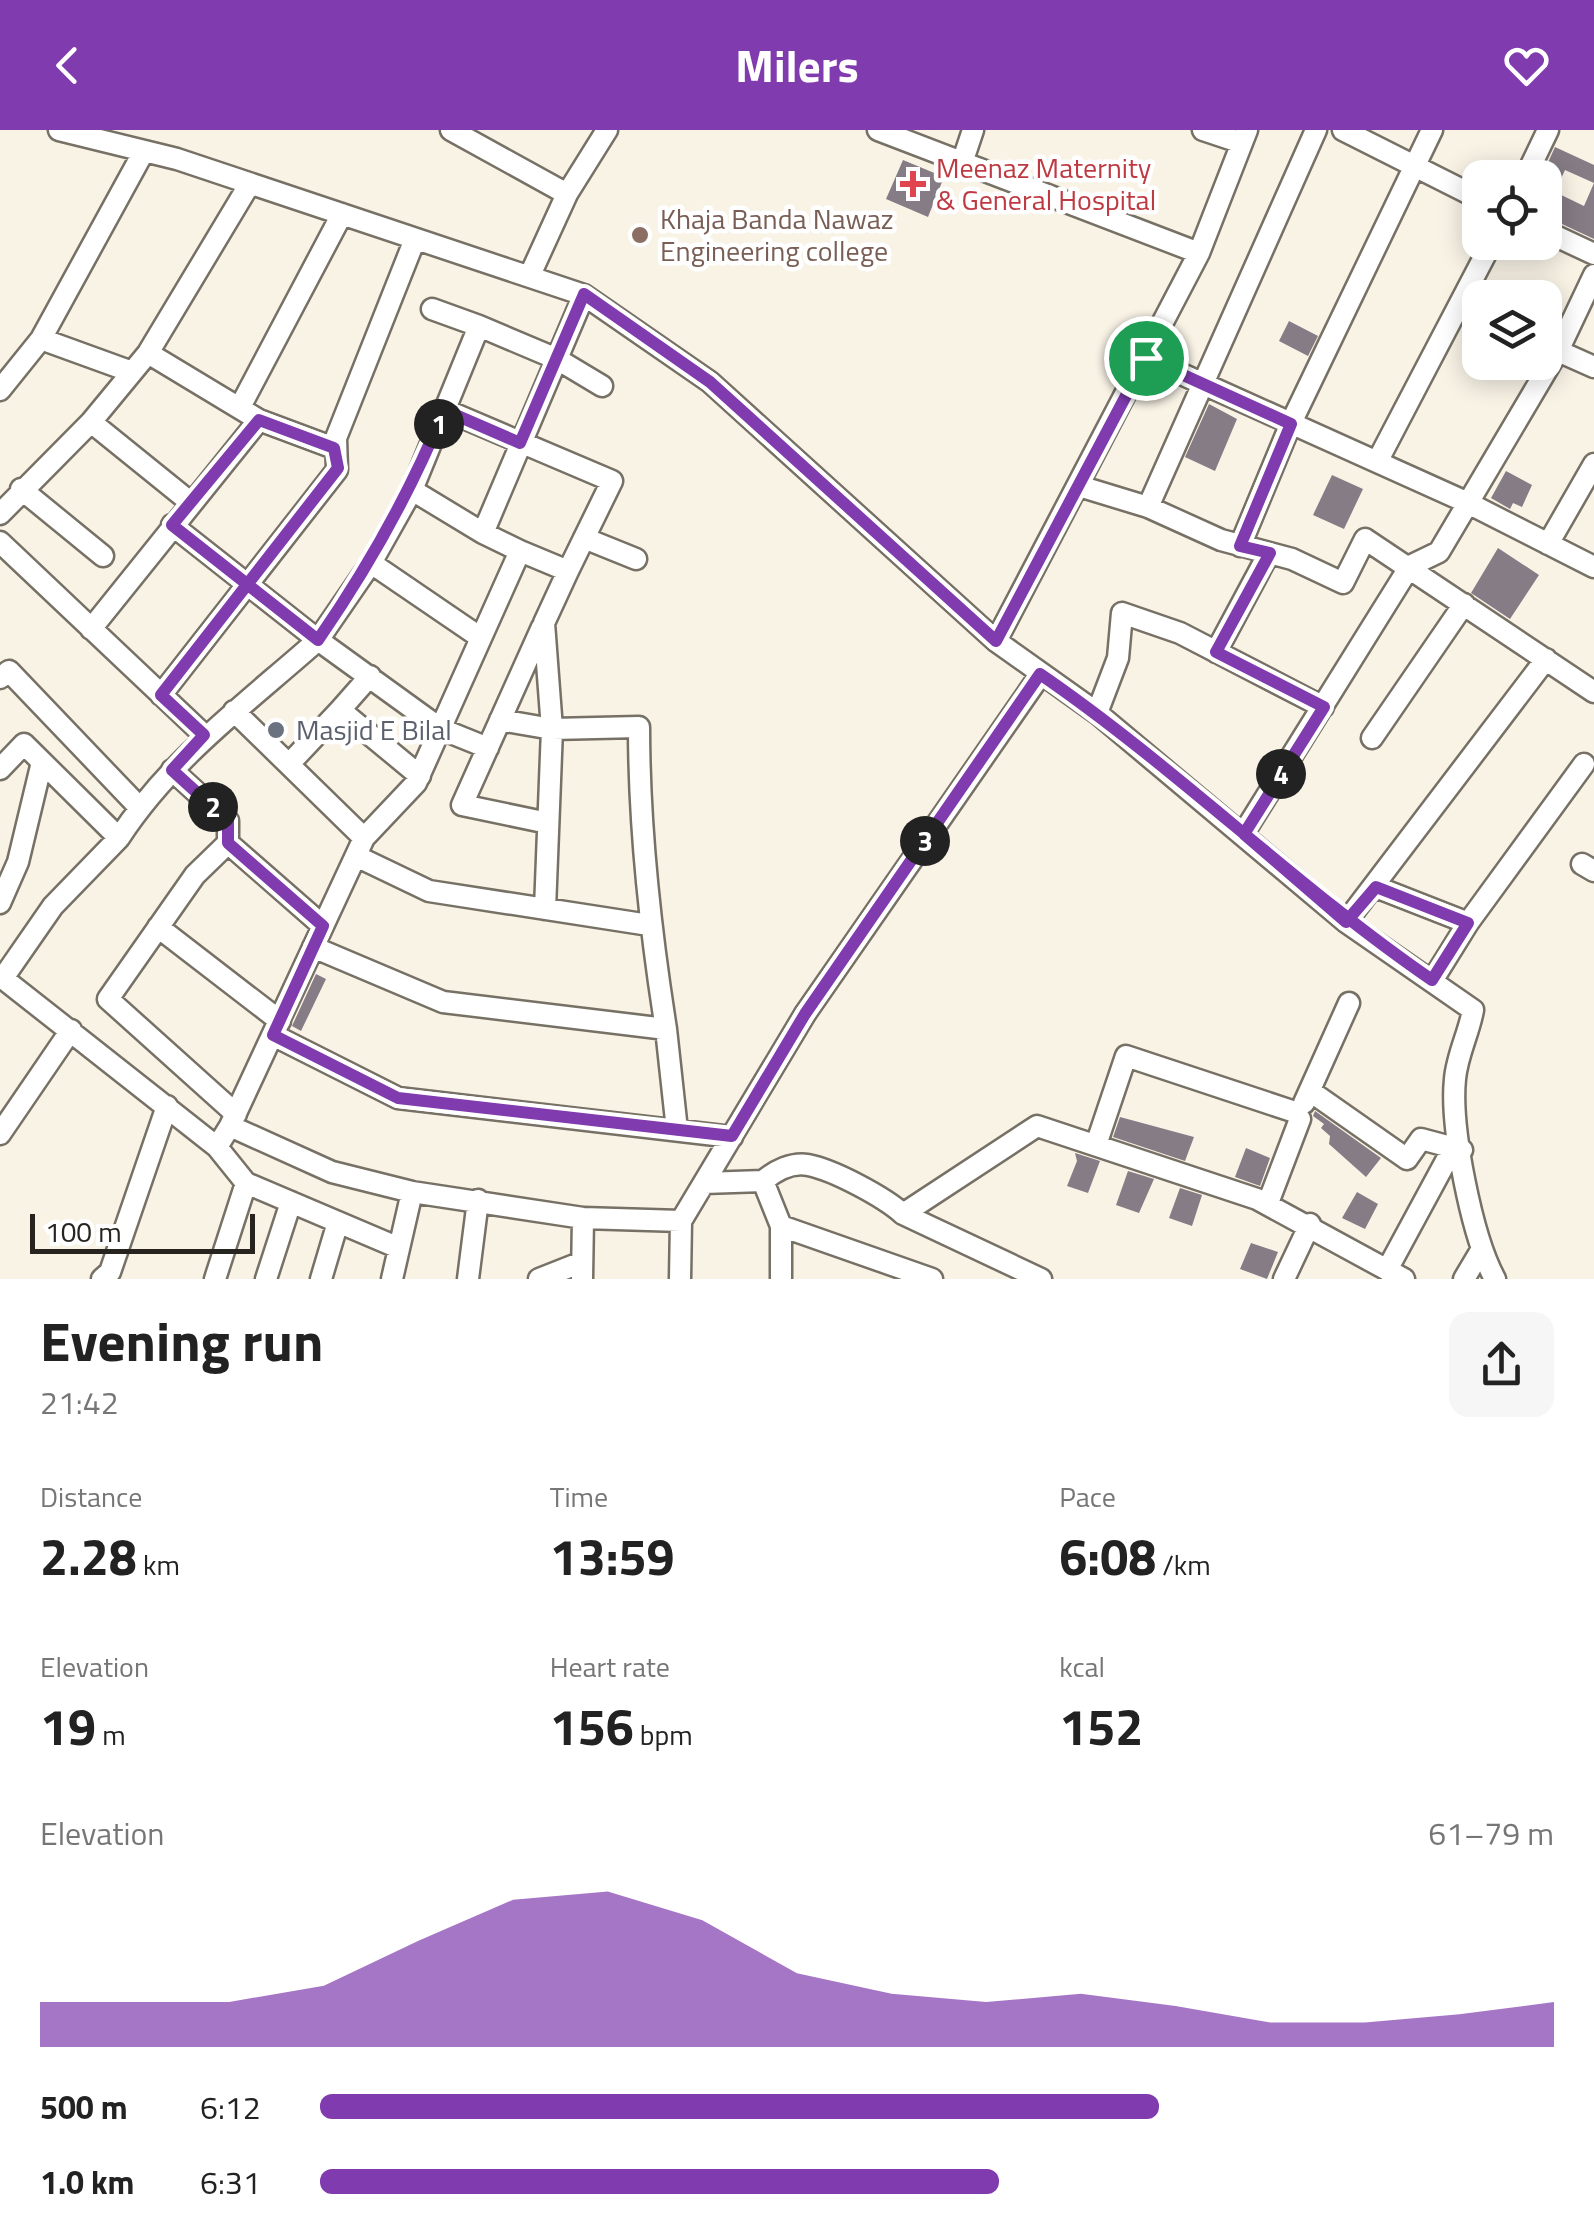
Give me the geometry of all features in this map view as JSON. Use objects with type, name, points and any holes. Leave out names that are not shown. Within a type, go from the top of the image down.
[{"type":"street","points":[[59,130],[144,151],[584,294],[710,382],[996,641],[1097,713],[1346,922],[1473,1010],[1454,1085],[1457,1149],[1480,1252],[1494,1279]]},
{"type":"street","points":[[451,130],[567,194]]},
{"type":"street","points":[[530,276],[567,194],[607,130]]},
{"type":"street","points":[[878,130],[1199,253]]},
{"type":"street","points":[[963,160],[973,130]]},
{"type":"street","points":[[996,641],[1199,253],[1245,137],[1203,130]]},
{"type":"street","points":[[1148,507],[1316,130]]},
{"type":"street","points":[[1343,130],[1462,190]]},
{"type":"street","points":[[1240,546],[1291,424],[1432,130]]},
{"type":"street","points":[[1534,160],[1548,130]]},
{"type":"street","points":[[0,390],[42,339],[144,151]]},
{"type":"street","points":[[0,514],[21,488],[92,422],[148,353],[248,186]]},
{"type":"street","points":[[240,407],[342,214]]},
{"type":"street","points":[[161,695],[336,470],[334,448],[415,239]]},
{"type":"street","points":[[1562,239],[1594,254]]},
{"type":"street","points":[[1377,462],[1483,260]]},
{"type":"street","points":[[1562,343],[1594,276]]},
{"type":"street","points":[[483,534],[584,294]]},
{"type":"street","points":[[432,309],[557,359],[602,386]]},
{"type":"street","points":[[400,1248],[246,1182],[217,1147],[2,977],[53,906],[119,838],[139,806],[204,735],[318,640],[372,563],[412,490],[479,326]]},
{"type":"street","points":[[42,339],[132,372]]},
{"type":"street","points":[[148,353],[259,420],[334,448]]},
{"type":"street","points":[[1562,353],[1594,367]]},
{"type":"street","points":[[1146,358],[1466,502],[1594,567]]},
{"type":"street","points":[[1244,834],[1410,566],[1439,552],[1540,380]]},
{"type":"street","points":[[444,410],[612,481],[462,805],[548,823]]},
{"type":"street","points":[[91,629],[259,420]]},
{"type":"street","points":[[92,422],[190,502]]},
{"type":"street","points":[[1548,544],[1594,464]]},
{"type":"street","points":[[1079,486],[1148,507],[1343,583],[1365,539],[1594,692]]},
{"type":"street","points":[[21,488],[103,556]]},
{"type":"street","points":[[412,490],[483,534],[568,571]]},
{"type":"street","points":[[172,525],[318,640],[441,729],[488,748]]},
{"type":"street","points":[[584,538],[636,559]]},
{"type":"street","points":[[4,546],[204,735]]},
{"type":"street","points":[[0,572],[4,546]]},
{"type":"street","points":[[217,1147],[360,847],[420,776],[520,551]]},
{"type":"street","points":[[1216,652],[1270,553]]},
{"type":"street","points":[[372,563],[481,638]]},
{"type":"street","points":[[1372,738],[1464,604]]},
{"type":"street","points":[[1097,713],[1118,658],[1122,613],[1216,652],[1324,707]]},
{"type":"street","points":[[544,623],[552,730],[544,909]]},
{"type":"street","points":[[1346,922],[1546,659]]},
{"type":"street","points":[[0,678],[8,670],[139,806]]},
{"type":"street","points":[[680,1279],[681,1221],[704,1182],[805,1014],[1040,674]]},
{"type":"street","points":[[289,764],[370,676]]},
{"type":"street","points":[[340,710],[420,776]]},
{"type":"street","points":[[234,711],[289,764],[360,847],[429,891],[650,925]]},
{"type":"street","points":[[500,720],[552,730],[639,727],[639,812],[677,1130]]},
{"type":"street","points":[[0,769],[24,744],[119,838]]},
{"type":"street","points":[[0,904],[18,862],[42,762]]},
{"type":"street","points":[[1432,980],[1468,923],[1584,764]]},
{"type":"street","points":[[172,770],[228,821],[228,843],[195,875],[108,1000],[233,1120],[332,1172],[412,1192],[583,1218],[681,1221]]},
{"type":"street","points":[[228,843],[323,926]]},
{"type":"street","points":[[1376,887],[1468,923]]},
{"type":"street","points":[[158,927],[276,1028],[398,1098],[732,1136]]},
{"type":"street","points":[[314,947],[443,1002],[666,1029]]},
{"type":"street","points":[[1268,1204],[1300,1114],[1349,1003]]},
{"type":"street","points":[[0,1134],[71,1030]]},
{"type":"street","points":[[1096,1146],[1126,1056],[1300,1114]]},
{"type":"street","points":[[1310,1091],[1407,1159],[1421,1139],[1457,1149]]},
{"type":"street","points":[[102,1279],[110,1272],[167,1106]]},
{"type":"street","points":[[903,1214],[1037,1126],[1268,1204],[1310,1224],[1384,1273],[1457,1149]]},
{"type":"street","points":[[704,1182],[764,1181],[778,1169],[807,1164],[886,1198],[903,1214],[1040,1279]]},
{"type":"street","points":[[764,1181],[781,1226],[780,1279]]},
{"type":"street","points":[[214,1279],[246,1182]]},
{"type":"street","points":[[392,1279],[412,1192]]},
{"type":"street","points":[[468,1279],[478,1200]]},
{"type":"street","points":[[266,1279],[291,1202]]},
{"type":"street","points":[[538,1279],[582,1270],[583,1218]]},
{"type":"street","points":[[321,1279],[338,1222]]},
{"type":"street","points":[[1284,1279],[1310,1224]]},
{"type":"street","points":[[781,1226],[932,1279]]},
{"type":"street","points":[[1464,1279],[1480,1252]]},
{"type":"building","points":[[1555,147],[1594,165],[1594,183],[1565,170],[1562,177],[1562,160],[1549,160]]},
{"type":"building","points":[[903,160],[944,177],[928,217],[886,199]]},
{"type":"building","points":[[1594,183],[1594,239],[1562,224],[1562,195],[1584,206]]},
{"type":"building","points":[[1289,321],[1318,336],[1308,356],[1279,341]]},
{"type":"building","points":[[1209,404],[1237,419],[1215,471],[1185,457]]},
{"type":"building","points":[[1506,471],[1532,485],[1522,507],[1513,503],[1510,509],[1491,498]]},
{"type":"building","points":[[1332,475],[1363,489],[1344,529],[1313,515]]},
{"type":"building","points":[[1498,548],[1539,575],[1510,619],[1471,593]]},
{"type":"building","points":[[316,974],[326,979],[301,1031],[292,1026]]},
{"type":"building","points":[[1315,1111],[1381,1158],[1366,1177],[1329,1144],[1330,1136],[1321,1128],[1324,1124],[1313,1116]]},
{"type":"building","points":[[1120,1117],[1194,1137],[1185,1161],[1113,1137]]},
{"type":"building","points":[[1246,1148],[1270,1158],[1260,1186],[1235,1177]]},
{"type":"building","points":[[1075,1153],[1100,1161],[1088,1193],[1067,1186],[1077,1161]]},
{"type":"building","points":[[1128,1171],[1154,1179],[1139,1213],[1116,1205]]},
{"type":"building","points":[[1180,1188],[1202,1195],[1192,1226],[1169,1218]]},
{"type":"building","points":[[1357,1192],[1378,1204],[1365,1229],[1342,1218]]},
{"type":"building","points":[[1251,1243],[1278,1252],[1267,1279],[1240,1269]]},
{"type":"place","name":"Meenaz Maternity & General Hospital","points":[[913,184]]},
{"type":"place","name":"Khaja Banda Nawaz Engineering college","points":[[640,235]]},
{"type":"place","name":"Masjid E Bilal","points":[[276,730]]},
{"type":"route","points":[[1146,358],[996,641],[710,382],[584,294],[520,443],[444,410],[412,490],[372,563],[318,640],[246,583],[172,525],[259,420],[334,448],[338,468],[246,583],[161,695],[204,735],[172,770],[228,821],[228,843],[323,926],[273,1035],[398,1098],[732,1136],[805,1014],[1040,674],[1097,713],[1346,922],[1432,980],[1468,923],[1376,887],[1346,922],[1244,834],[1324,707],[1216,652],[1270,553],[1240,546],[1291,424],[1146,358]]}]
